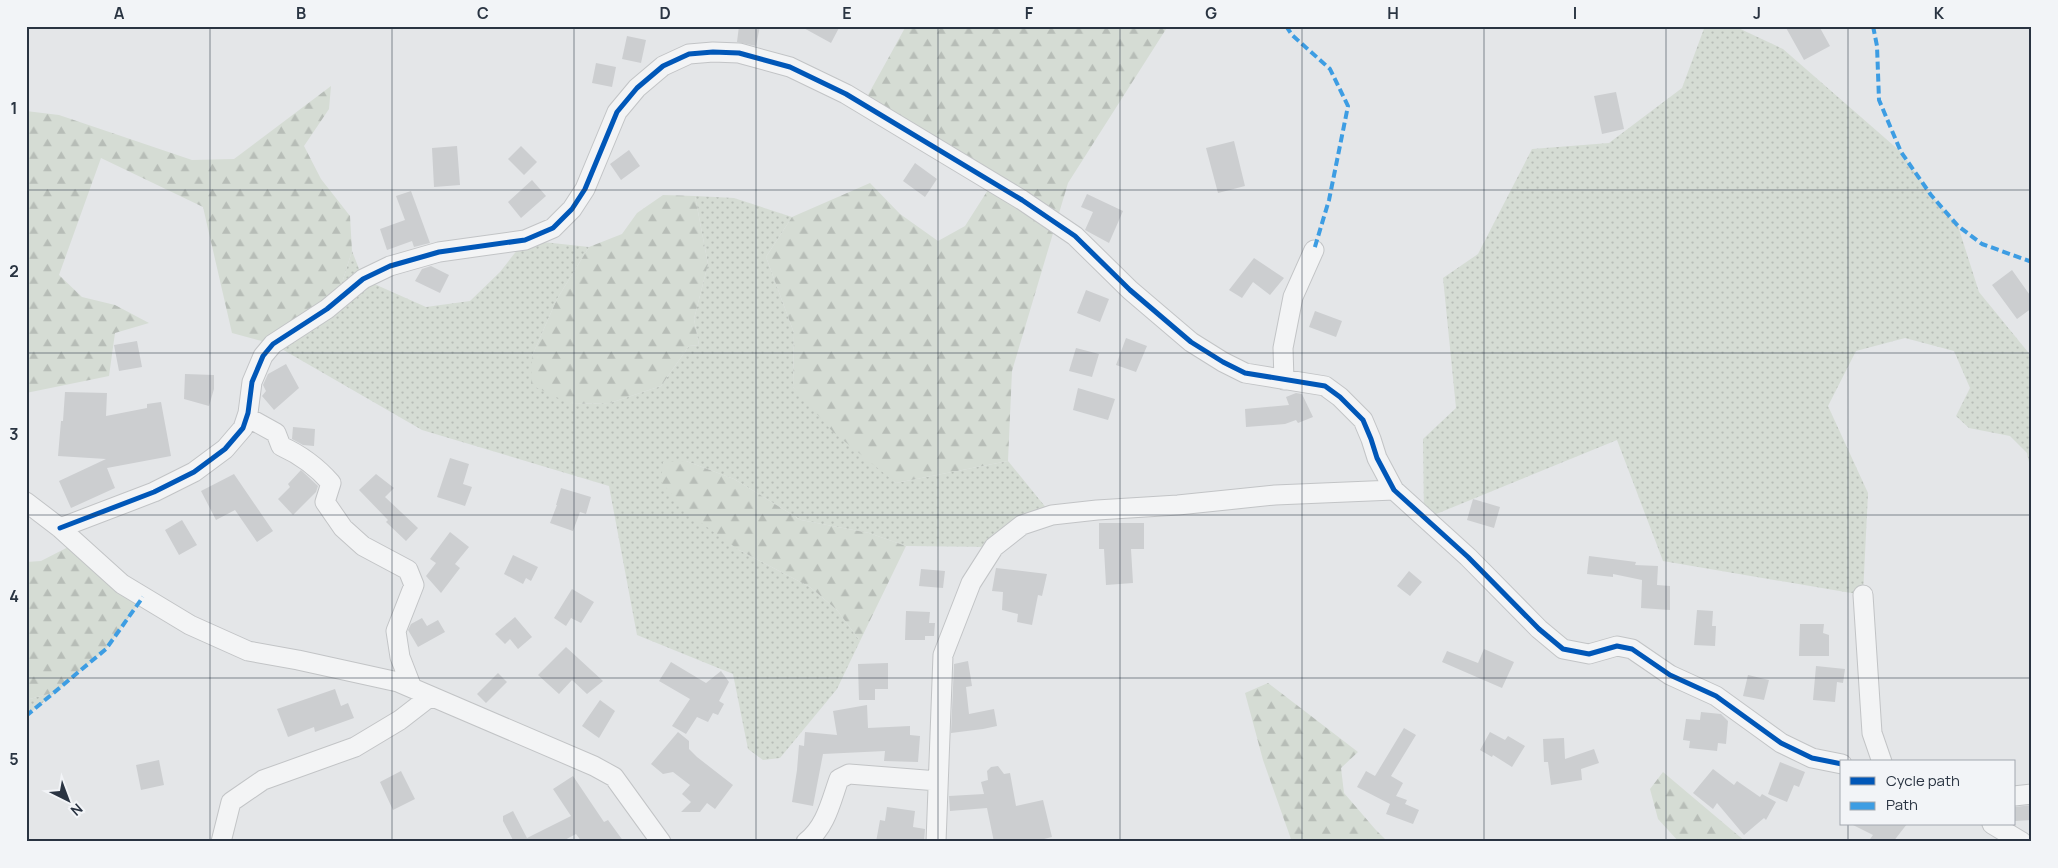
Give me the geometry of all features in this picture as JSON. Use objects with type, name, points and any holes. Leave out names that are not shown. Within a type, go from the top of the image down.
[{"type":"street","points":[[60,528],[154,492],[194,472],[225,449],[243,428],[247,417],[252,382],[263,356],[273,344],[327,309],[363,280],[390,266],[439,252],[466,246],[525,240],[553,228],[572,209],[585,189],[617,112],[637,88],[663,66],[690,54],[713,52],[738,53],[790,67],[846,94],[1022,200],[1075,236],[1130,290],[1191,342],[1223,362],[1245,373],[1325,386],[1340,397],[1363,420],[1377,458],[1394,490],[1468,557],[1539,629],[1563,649],[1589,654],[1617,646],[1632,649],[1670,676],[1716,696],[1781,743],[1812,758],[1840,764]]},
{"type":"street","points":[[1284,380],[1283,348],[1293,297],[1314,250]]},
{"type":"street","points":[[247,417],[276,433],[282,446],[296,452],[320,471],[331,483],[325,502],[343,528],[363,546],[408,570],[414,585],[396,631],[400,657],[412,688]]},
{"type":"street","points":[[936,842],[943,655],[970,583],[994,546],[1022,524],[1052,515],[1096,510],[1275,496],[1394,490]]},
{"type":"street","points":[[26,502],[60,528],[122,584],[190,625],[248,651],[398,682],[594,766],[614,777],[661,842]]},
{"type":"street","points":[[1863,595],[1870,675],[1872,733],[1881,760]]},
{"type":"street","points":[[221,842],[231,802],[263,780],[356,747],[400,720],[431,696]]},
{"type":"street","points":[[806,842],[813,837],[827,815],[838,779],[849,774],[938,781]]},
{"type":"street","points":[[2016,796],[2032,794]]},
{"type":"street","points":[[1995,826],[2022,842]]},
{"type":"green space","points":[[906,26],[1168,26],[1068,183],[1012,371],[1008,461],[896,483],[833,432],[793,387],[794,333],[766,257],[792,217],[870,183],[900,214],[938,241],[965,226],[993,182],[863,104]]},
{"type":"green space","points":[[1705,26],[1734,26],[1783,49],[1901,152],[1931,195],[1958,226],[1979,292],[2032,357],[2032,477],[2027,453],[2010,436],[1969,428],[1956,416],[1970,388],[1954,351],[1905,338],[1856,351],[1828,406],[1868,493],[1863,595],[1663,561],[1617,440],[1424,519],[1423,439],[1456,408],[1443,278],[1478,254],[1532,149],[1609,143],[1682,88]]},
{"type":"green space","points":[[331,86],[329,109],[304,146],[321,179],[350,216],[352,251],[336,302],[273,344],[232,333],[203,207],[101,158],[59,275],[82,297],[115,305],[149,323],[115,333],[109,376],[26,393],[26,111],[59,115],[192,160],[234,159]]},
{"type":"green space","points":[[663,195],[695,196],[708,264],[694,319],[699,345],[689,346],[661,386],[610,403],[571,404],[531,385],[532,356],[557,299],[589,247],[622,234],[637,213]]},
{"type":"green space","points":[[695,196],[734,198],[792,217],[766,257],[794,333],[793,387],[896,483],[1008,461],[1052,515],[994,547],[906,546],[869,533],[801,520],[734,479],[686,461],[739,550],[810,587],[837,610],[860,641],[837,689],[780,758],[763,760],[748,749],[733,674],[637,635],[609,486],[422,430],[273,344],[336,302],[352,251],[363,279],[426,307],[470,301],[500,272],[525,240],[589,247],[557,299],[532,356],[571,404],[610,403],[661,386],[689,346],[699,345],[694,319],[708,264]]},
{"type":"green space","points":[[686,461],[734,479],[801,520],[869,533],[906,546],[860,641],[837,610],[810,587],[739,550],[693,517],[661,482],[663,462]]},
{"type":"green space","points":[[76,543],[143,597],[106,649],[56,692],[26,700],[26,562],[41,561]]},
{"type":"green space","points":[[1268,683],[1358,752],[1341,768],[1344,793],[1388,842],[1292,842],[1263,760],[1245,693]]},
{"type":"green space","points":[[56,692],[26,716],[26,700]]},
{"type":"green space","points":[[1663,772],[1746,842],[1679,842],[1658,819],[1650,789]]},
{"type":"building","points":[[739,26],[760,26],[756,46],[737,42]]},
{"type":"building","points":[[800,26],[840,26],[831,43]]},
{"type":"building","points":[[1785,26],[1819,26],[1830,46],[1804,60]]},
{"type":"building","points":[[627,36],[646,40],[641,63],[622,59]]},
{"type":"building","points":[[596,63],[616,67],[612,87],[592,83]]},
{"type":"building","points":[[1616,92],[1624,129],[1602,134],[1594,96]]},
{"type":"building","points":[[1234,141],[1245,186],[1218,193],[1206,148]]},
{"type":"building","points":[[457,146],[460,185],[434,187],[432,148]]},
{"type":"building","points":[[521,146],[537,162],[524,175],[508,159]]},
{"type":"building","points":[[629,150],[640,166],[621,180],[610,164]]},
{"type":"building","points":[[915,163],[937,179],[925,197],[903,181]]},
{"type":"building","points":[[532,180],[546,196],[521,218],[508,202]]},
{"type":"building","points":[[411,191],[430,243],[414,247],[412,241],[387,250],[380,229],[405,220],[396,196]]},
{"type":"building","points":[[1087,194],[1123,211],[1109,243],[1085,230],[1093,212],[1081,207]]},
{"type":"building","points":[[1254,258],[1284,278],[1270,295],[1253,282],[1242,298],[1229,290]]},
{"type":"building","points":[[431,266],[449,275],[440,293],[415,281],[422,269]]},
{"type":"building","points":[[2012,270],[2032,298],[2032,308],[2017,319],[1992,285]]},
{"type":"building","points":[[1086,290],[1109,299],[1100,322],[1077,313]]},
{"type":"building","points":[[1315,311],[1342,321],[1336,337],[1309,327]]},
{"type":"building","points":[[1126,338],[1147,346],[1136,372],[1116,365]]},
{"type":"building","points":[[137,341],[142,367],[119,371],[114,345]]},
{"type":"building","points":[[1076,348],[1099,354],[1092,377],[1069,371]]},
{"type":"building","points":[[286,364],[299,388],[274,410],[262,396],[266,391],[263,385],[268,374]]},
{"type":"building","points":[[185,374],[214,375],[214,389],[209,406],[184,399]]},
{"type":"building","points":[[1078,388],[1115,399],[1108,420],[1073,410]]},
{"type":"building","points":[[65,392],[107,393],[106,416],[147,408],[147,404],[161,402],[171,456],[107,468],[115,488],[71,508],[59,481],[106,459],[58,456]]},
{"type":"building","points":[[1296,393],[1302,394],[1313,417],[1298,423],[1296,420],[1285,424],[1246,427],[1245,409],[1289,405],[1286,397]]},
{"type":"building","points":[[293,427],[315,429],[314,446],[303,445],[292,439]]},
{"type":"building","points":[[450,458],[469,464],[463,484],[472,487],[465,506],[437,497]]},
{"type":"building","points":[[301,470],[318,486],[316,492],[293,515],[278,499],[290,487],[288,484]]},
{"type":"building","points":[[234,474],[273,531],[257,542],[235,510],[216,520],[201,491]]},
{"type":"building","points":[[376,474],[394,488],[385,497],[418,528],[406,541],[386,522],[388,520],[359,490]]},
{"type":"building","points":[[561,488],[591,497],[586,514],[580,512],[573,531],[550,523]]},
{"type":"building","points":[[1473,499],[1500,507],[1494,528],[1467,520]]},
{"type":"building","points":[[182,520],[197,545],[179,555],[165,530]]},
{"type":"building","points":[[1099,523],[1144,523],[1144,549],[1131,549],[1133,583],[1106,585],[1104,549],[1099,549]]},
{"type":"building","points":[[450,532],[469,547],[455,564],[460,568],[441,593],[426,576],[436,563],[430,559]]},
{"type":"building","points":[[513,555],[538,567],[531,581],[526,578],[523,584],[504,574]]},
{"type":"building","points":[[1589,556],[1636,562],[1635,565],[1658,566],[1657,585],[1670,586],[1670,610],[1641,608],[1642,580],[1613,574],[1613,577],[1587,574]]},
{"type":"building","points":[[996,568],[1047,574],[1042,596],[1038,595],[1032,625],[1017,622],[1018,614],[1002,610],[1003,592],[992,591]]},
{"type":"building","points":[[921,569],[945,571],[943,588],[919,586]]},
{"type":"building","points":[[1409,571],[1422,582],[1410,596],[1397,586]]},
{"type":"building","points":[[572,589],[594,602],[581,623],[571,618],[566,626],[554,618]]},
{"type":"building","points":[[1697,610],[1713,611],[1712,626],[1716,626],[1715,646],[1694,645]]},
{"type":"building","points":[[906,611],[930,612],[929,623],[935,623],[934,636],[925,636],[925,640],[905,640]]},
{"type":"building","points":[[515,617],[532,637],[518,649],[510,639],[505,644],[495,634]]},
{"type":"building","points":[[422,618],[427,626],[438,620],[445,632],[418,647],[408,630],[411,624]]},
{"type":"building","points":[[1800,624],[1824,624],[1823,633],[1829,635],[1829,656],[1799,656]]},
{"type":"building","points":[[566,647],[603,681],[587,694],[572,680],[559,694],[538,675]]},
{"type":"building","points":[[1484,649],[1514,662],[1502,688],[1442,662],[1447,651],[1478,663]]},
{"type":"building","points":[[968,661],[972,686],[966,687],[969,714],[994,709],[997,726],[951,733],[954,664]]},
{"type":"building","points":[[671,662],[706,683],[721,671],[729,682],[719,701],[724,704],[718,715],[713,713],[708,722],[697,717],[686,734],[672,726],[690,699],[659,681]]},
{"type":"building","points":[[888,663],[888,689],[875,689],[875,700],[859,700],[858,664]]},
{"type":"building","points":[[1816,666],[1845,669],[1843,683],[1837,682],[1835,702],[1813,700]]},
{"type":"building","points":[[498,673],[507,682],[486,703],[477,694]]},
{"type":"building","points":[[1748,675],[1769,680],[1764,700],[1743,696]]},
{"type":"building","points":[[335,689],[341,706],[348,703],[354,718],[315,732],[314,727],[288,737],[277,709]]},
{"type":"building","points":[[600,700],[615,711],[599,738],[582,726]]},
{"type":"building","points":[[867,705],[868,728],[910,726],[910,735],[920,736],[918,762],[884,761],[885,751],[823,754],[813,806],[792,802],[799,745],[804,746],[805,732],[837,735],[833,711]]},
{"type":"building","points":[[1701,712],[1721,714],[1728,721],[1726,744],[1718,743],[1717,751],[1689,748],[1690,741],[1683,740],[1686,719],[1700,720]]},
{"type":"building","points":[[1404,728],[1416,735],[1391,776],[1403,783],[1396,796],[1407,800],[1405,804],[1419,810],[1413,824],[1386,814],[1390,804],[1357,787],[1366,771],[1375,776]]},
{"type":"building","points":[[678,732],[689,741],[689,749],[697,757],[733,785],[715,809],[707,803],[700,812],[681,812],[691,802],[682,794],[690,785],[673,772],[663,774],[651,764]]},
{"type":"building","points":[[1490,732],[1505,740],[1508,736],[1525,746],[1512,767],[1493,755],[1492,757],[1480,750]]},
{"type":"building","points":[[1564,738],[1565,759],[1594,749],[1599,763],[1581,769],[1582,780],[1551,785],[1548,762],[1544,762],[1543,739]]},
{"type":"building","points":[[159,760],[164,785],[141,790],[136,765]]},
{"type":"building","points":[[1780,762],[1805,772],[1799,787],[1794,785],[1787,802],[1768,794]]},
{"type":"building","points":[[998,766],[1004,774],[1010,773],[1016,806],[1043,800],[1052,837],[1032,842],[994,842],[987,808],[950,811],[949,796],[984,794],[981,782],[988,780],[987,771],[991,767]]},
{"type":"building","points":[[1713,769],[1734,785],[1737,781],[1760,797],[1762,794],[1776,802],[1766,820],[1764,818],[1744,835],[1717,803],[1713,809],[1693,793]]},
{"type":"building","points":[[401,771],[415,799],[393,810],[380,782]]},
{"type":"building","points":[[573,776],[604,822],[608,820],[624,842],[582,842],[576,834],[561,842],[514,842],[503,821],[503,816],[513,811],[527,838],[571,816],[553,789]]},
{"type":"building","points":[[2032,805],[2032,820],[2016,821],[2016,807]]},
{"type":"building","points":[[887,807],[915,811],[913,827],[925,829],[924,842],[876,842],[880,820],[885,821]]},
{"type":"building","points":[[1855,826],[1905,826],[1893,842],[1868,842],[1873,835]]},
{"type":"marked path","points":[[1286,26],[1292,35],[1330,69],[1348,106],[1329,200],[1314,250]]},
{"type":"marked path","points":[[1873,26],[1877,46],[1879,100],[1901,152],[1931,195],[1958,226],[1982,244],[2032,262]]},
{"type":"marked path","points":[[26,716],[106,649],[143,597]]},
{"type":"cycle path","points":[[60,528],[154,492],[194,472],[225,449],[243,428],[248,413],[252,382],[263,356],[273,344],[327,309],[363,279],[390,266],[439,252],[525,240],[553,228],[572,209],[585,189],[617,112],[637,88],[663,66],[689,54],[713,52],[739,53],[790,67],[846,94],[1022,200],[1075,236],[1130,290],[1191,342],[1223,362],[1245,373],[1325,386],[1340,397],[1363,420],[1377,458],[1394,490],[1468,557],[1539,629],[1563,649],[1589,654],[1617,646],[1632,649],[1670,675],[1716,696],[1781,743],[1812,758],[1840,764]]}]
